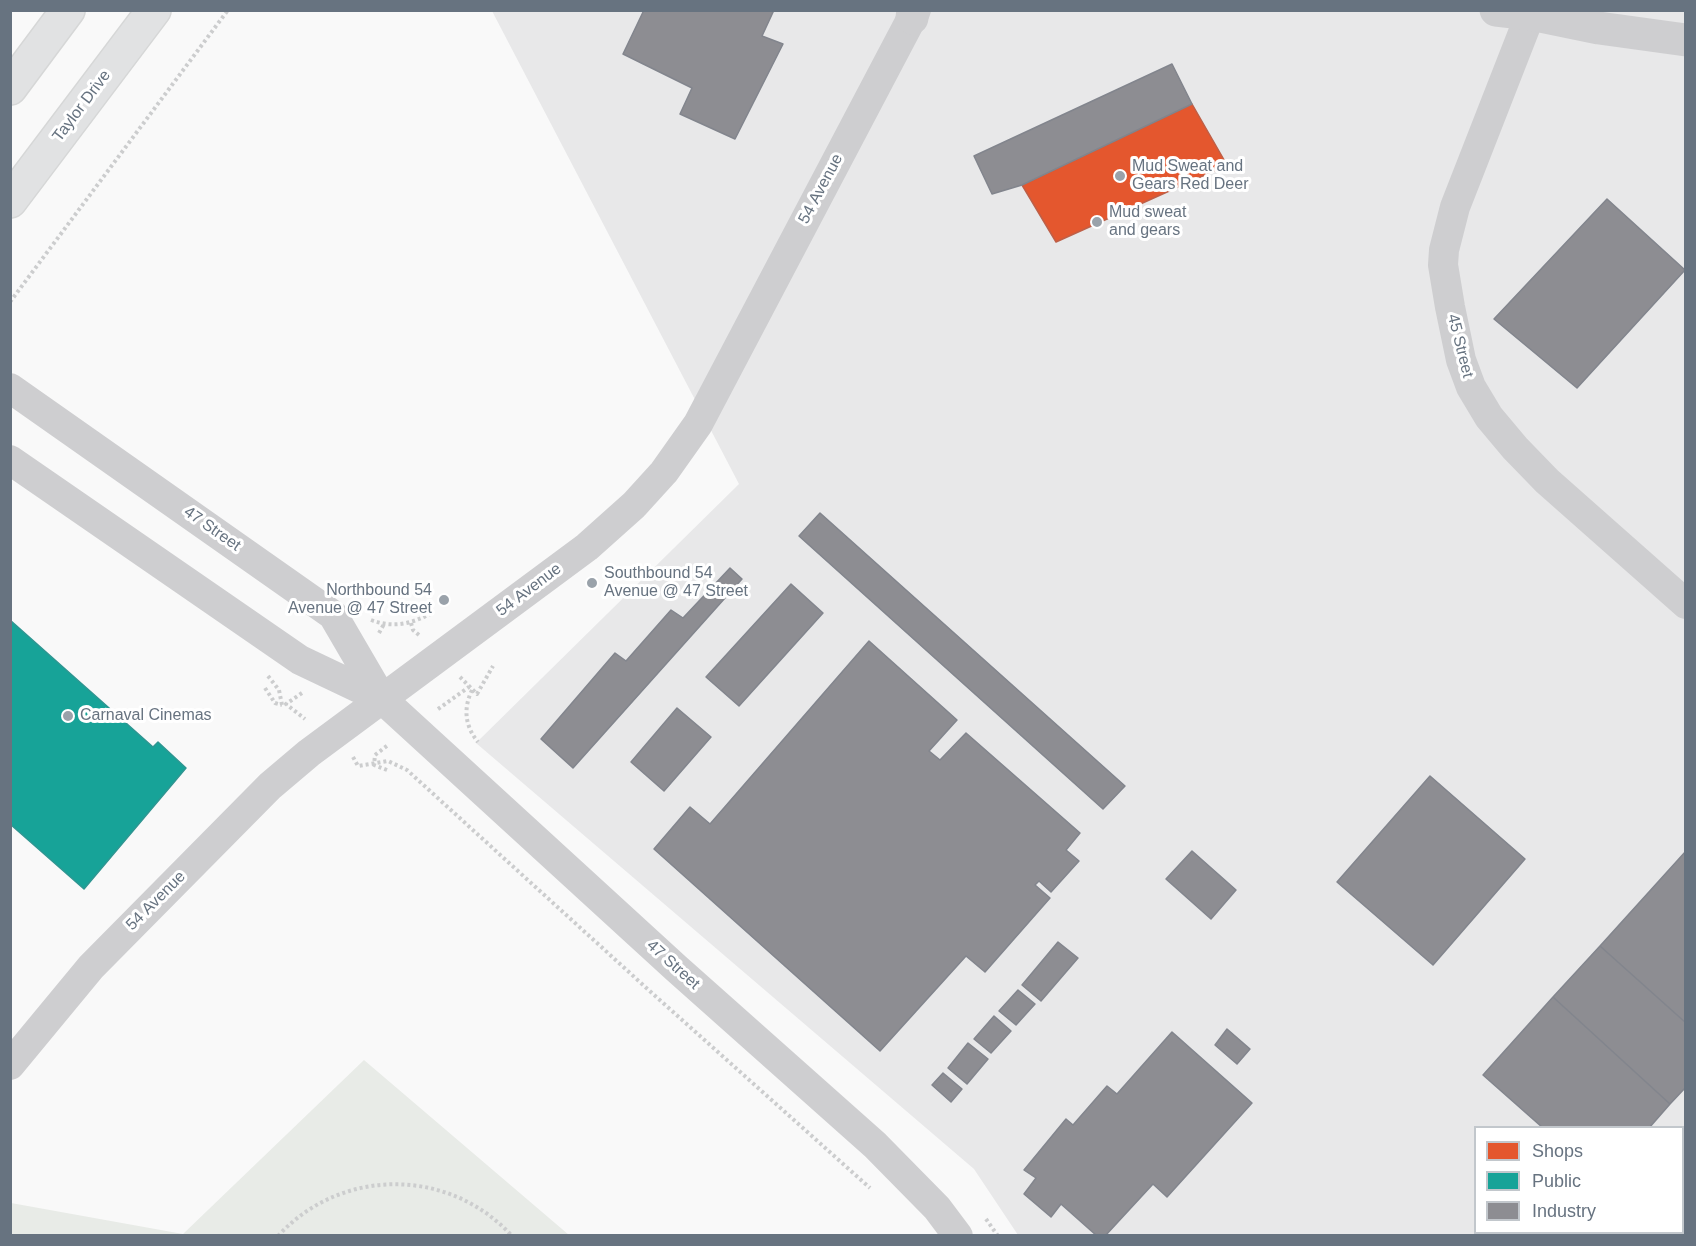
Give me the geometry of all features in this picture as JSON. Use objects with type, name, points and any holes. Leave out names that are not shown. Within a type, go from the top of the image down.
[{"type":"main road","points":[[10,88],[68,10]]},
{"type":"main road","name":"Taylor Drive","points":[[10,201],[154,10]]},
{"type":"street","points":[[1496,10],[1529,12],[1599,28],[1686,40]]},
{"type":"street","name":"45 Street","points":[[1529,12],[1455,207],[1444,250],[1443,265],[1461,360],[1471,387],[1489,417],[1515,448],[1547,481],[1686,604]]},
{"type":"street","name":"54 Avenue","points":[[10,1065],[91,967],[270,786],[309,753],[587,547],[634,505],[664,471],[698,424],[913,13]]},
{"type":"street","name":"47 Street","points":[[10,387],[333,615],[382,699]]},
{"type":"street","name":"47 Street","points":[[10,460],[300,660],[382,699],[676,968],[875,1145],[921,1191],[958,1236]]},
{"type":"path","points":[[10,302],[228,10]]},
{"type":"path","points":[[366,618],[380,623],[400,625],[411,623],[434,612]]},
{"type":"path","points":[[470,687],[477,694],[493,666]]},
{"type":"path","points":[[265,688],[274,703],[284,705],[279,690]]},
{"type":"path","points":[[374,765],[375,755]]},
{"type":"path","points":[[354,758],[358,766],[388,761],[407,770],[875,1192]]},
{"type":"path","points":[[374,765],[387,770]]},
{"type":"path","points":[[279,1236],[289,1224],[307,1210],[333,1197],[365,1187],[392,1183],[418,1184],[467,1202],[502,1225],[512,1236]]},
{"type":"shaded area","points":[[492,11],[1685,11],[1685,1235],[1018,1235],[974,1169],[476,743],[739,484]]},
{"type":"shaded area","points":[[364,1060],[569,1235],[11,1235],[11,1203],[183,1234]]},
{"type":"building: Shops","points":[[1192,104],[1227,165],[1056,242],[1022,185]]},
{"type":"building: Public","points":[[10,620],[153,747],[158,742],[186,768],[84,889],[10,824]]},
{"type":"building: Industry","points":[[644,10],[774,10],[762,36],[783,44],[735,139],[680,114],[692,88],[623,54]]},
{"type":"building: Industry","points":[[1172,64],[1192,104],[1022,185],[992,194],[974,156]]},
{"type":"building: Industry","points":[[1607,199],[1685,270],[1577,388],[1494,319]]},
{"type":"building: Industry","points":[[820,513],[1125,786],[1103,809],[799,536]]},
{"type":"building: Industry","points":[[730,568],[742,579],[573,768],[541,739],[615,653],[626,661],[671,610],[683,618]]},
{"type":"building: Industry","points":[[791,584],[823,613],[739,706],[706,677]]},
{"type":"building: Industry","points":[[869,641],[957,720],[929,751],[940,760],[966,733],[1080,833],[1066,850],[1079,861],[1051,892],[1039,881],[1035,885],[1050,898],[985,972],[966,956],[880,1051],[654,849],[690,807],[710,824]]},
{"type":"building: Industry","points":[[677,708],[711,737],[664,791],[631,762]]},
{"type":"building: Industry","points":[[1430,776],[1525,859],[1433,965],[1337,882]]},
{"type":"building: Industry","points":[[1192,851],[1236,890],[1211,919],[1166,879]]},
{"type":"building: Industry","points":[[1686,851],[1686,1023],[1600,946]]},
{"type":"building: Industry","points":[[1058,942],[1078,958],[1041,1001],[1022,985]]},
{"type":"building: Industry","points":[[1600,946],[1686,1023],[1686,1087],[1670,1104],[1553,997]]},
{"type":"building: Industry","points":[[1018,990],[1035,1004],[1016,1025],[999,1011]]},
{"type":"building: Industry","points":[[1553,997],[1670,1104],[1651,1126],[1541,1126],[1483,1075]]},
{"type":"building: Industry","points":[[994,1016],[1011,1031],[991,1053],[974,1039]]},
{"type":"building: Industry","points":[[1227,1029],[1250,1049],[1237,1064],[1215,1045]]},
{"type":"building: Industry","points":[[1172,1032],[1252,1103],[1167,1197],[1153,1184],[1105,1236],[1097,1236],[1061,1204],[1051,1217],[1024,1194],[1036,1178],[1024,1170],[1066,1119],[1073,1125],[1107,1086],[1117,1094]]},
{"type":"building: Industry","points":[[968,1043],[988,1059],[967,1084],[948,1068]]},
{"type":"building: Industry","points":[[943,1073],[962,1089],[951,1102],[932,1085]]},
{"type":"place","name":"Mud Sweat and Gears Red Deer","points":[[1120,176]]},
{"type":"place","name":"Mud sweat and gears","points":[[1097,222]]},
{"type":"place","name":"Southbound 54 Avenue @ 47 Street","points":[[592,583]]},
{"type":"place","name":"Northbound 54 Avenue @ 47 Street","points":[[444,600]]},
{"type":"place","name":"Carnaval Cinemas","points":[[68,716]]}]
